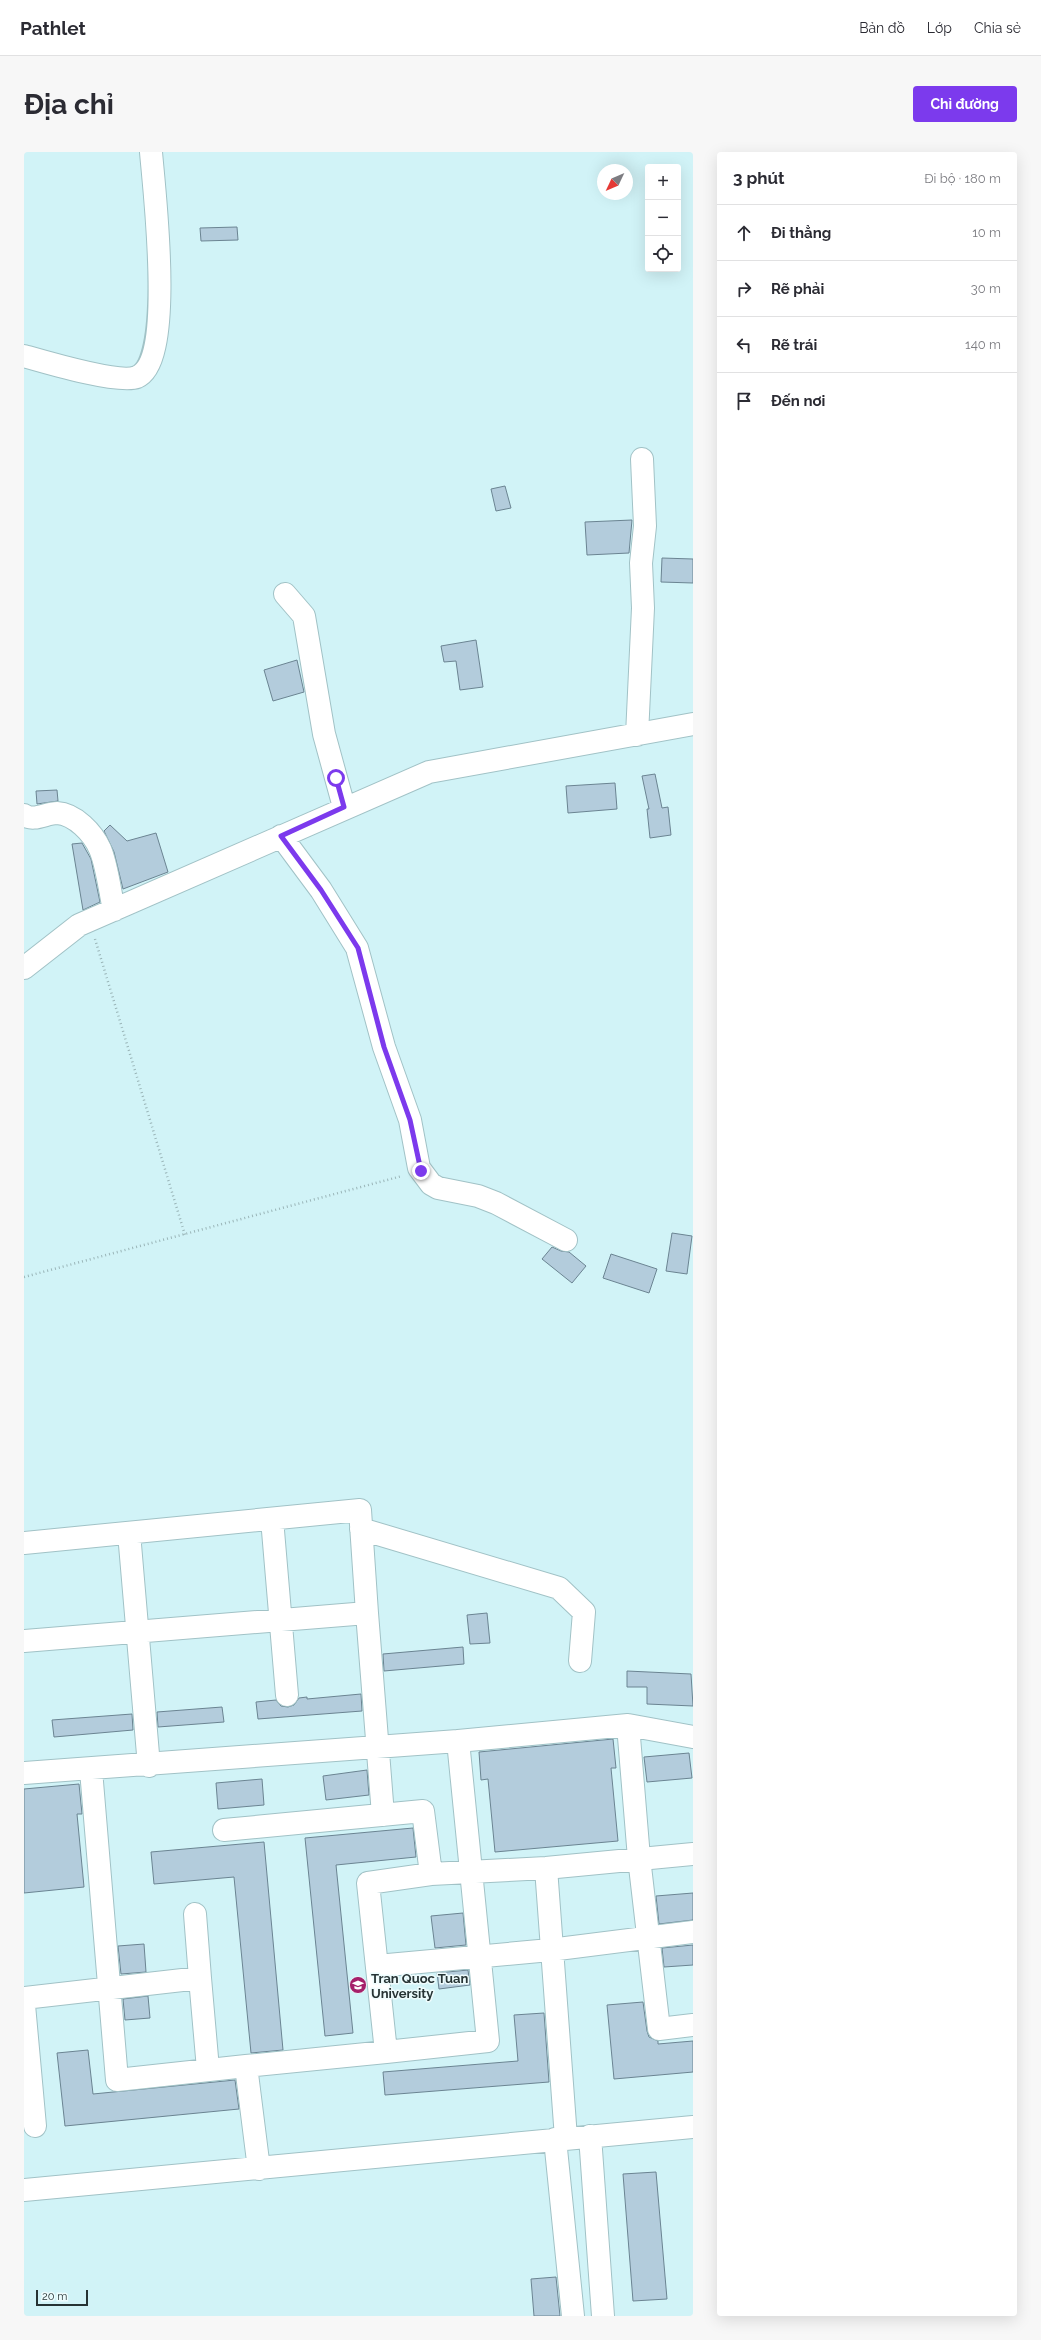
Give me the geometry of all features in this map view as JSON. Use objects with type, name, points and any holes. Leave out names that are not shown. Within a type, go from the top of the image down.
[{"type":"street","points":[[24,356],[80,372],[126,378],[138,376],[148,367],[152,357],[159,324],[160,265],[151,152]]},
{"type":"street","points":[[636,735],[643,608],[641,563],[645,526],[642,459]]},
{"type":"street","points":[[285,594],[304,616],[324,734],[344,807]]},
{"type":"street","points":[[24,968],[56,941],[89,920],[344,807],[429,772],[693,724]]},
{"type":"street","points":[[24,816],[28,818],[40,817],[56,813],[71,816],[79,822],[100,850],[114,910]]},
{"type":"street","points":[[281,836],[321,890],[358,948],[384,1047],[410,1120],[421,1171],[431,1184],[438,1188],[478,1196],[496,1203],[566,1240]]},
{"type":"street","points":[[24,1543],[360,1510],[382,1815]]},
{"type":"street","points":[[272,1519],[279,1619],[287,1694]]},
{"type":"street","points":[[361,1529],[559,1588],[584,1612],[580,1661]]},
{"type":"street","points":[[129,1533],[150,1766]]},
{"type":"street","points":[[24,1641],[367,1612]]},
{"type":"street","points":[[24,1773],[150,1766],[377,1746],[458,1741],[628,1725],[693,1737]]},
{"type":"street","points":[[628,1725],[639,1858],[659,2029],[693,2025]]},
{"type":"street","points":[[91,1770],[116,2080],[208,2069],[488,2041],[458,1741]]},
{"type":"street","points":[[224,1830],[423,1812],[431,1874]]},
{"type":"street","points":[[386,2052],[368,1883],[431,1874],[546,1868],[693,1854]]},
{"type":"street","points":[[546,1868],[561,2139],[573,2316]]},
{"type":"street","points":[[195,1914],[208,2069]]},
{"type":"street","points":[[377,1966],[479,1955],[550,1950],[693,1932]]},
{"type":"street","points":[[24,1998],[109,1990],[200,1978]]},
{"type":"street","points":[[24,2004],[35,2126]]},
{"type":"street","points":[[246,2066],[259,2169]]},
{"type":"street","points":[[24,2190],[693,2127]]},
{"type":"street","points":[[590,2136],[603,2316]]},
{"type":"path","points":[[89,920],[185,1235]]},
{"type":"path","points":[[24,1277],[421,1171]]},
{"type":"building","points":[[237,227],[238,240],[201,241],[200,228]]},
{"type":"building","points":[[505,486],[511,508],[496,511],[491,489]]},
{"type":"building","points":[[632,520],[629,553],[587,555],[585,522]]},
{"type":"building","points":[[662,558],[693,559],[693,583],[661,582]]},
{"type":"building","points":[[476,640],[483,687],[460,690],[456,661],[444,662],[441,646]]},
{"type":"building","points":[[297,660],[304,692],[273,701],[264,670]]},
{"type":"building","points":[[655,774],[662,808],[668,807],[671,835],[650,838],[647,809],[649,809],[642,776]]},
{"type":"building","points":[[615,783],[617,809],[568,813],[566,786]]},
{"type":"building","points":[[57,790],[58,801],[37,804],[36,791]]},
{"type":"building","points":[[110,825],[127,841],[156,833],[168,872],[123,889],[114,852],[104,831]]},
{"type":"building","points":[[82,843],[91,859],[100,902],[83,910],[72,844]]},
{"type":"building","points":[[672,1233],[692,1236],[687,1274],[666,1271]]},
{"type":"building","points":[[552,1247],[561,1251],[569,1252],[586,1266],[572,1283],[542,1259]]},
{"type":"building","points":[[611,1254],[657,1269],[649,1293],[603,1278]]},
{"type":"building","points":[[487,1613],[490,1643],[470,1644],[467,1615]]},
{"type":"building","points":[[463,1647],[464,1664],[384,1671],[383,1654]]},
{"type":"building","points":[[627,1671],[691,1674],[693,1706],[647,1704],[647,1687],[627,1687]]},
{"type":"building","points":[[361,1694],[362,1711],[258,1719],[256,1702],[276,1700],[281,1706],[288,1707],[294,1705],[299,1698],[307,1697],[307,1699]]},
{"type":"building","points":[[222,1707],[224,1722],[158,1727],[157,1712]]},
{"type":"building","points":[[132,1714],[133,1730],[54,1737],[52,1720]]},
{"type":"building","points":[[613,1739],[616,1768],[611,1768],[618,1841],[495,1852],[488,1779],[481,1780],[479,1752]]},
{"type":"building","points":[[689,1753],[692,1778],[647,1782],[644,1757]]},
{"type":"building","points":[[367,1770],[369,1795],[326,1800],[323,1776]]},
{"type":"building","points":[[262,1779],[264,1805],[218,1809],[216,1783]]},
{"type":"building","points":[[79,1784],[82,1814],[77,1814],[84,1887],[24,1893],[24,1789]]},
{"type":"building","points":[[413,1828],[416,1857],[336,1865],[353,2033],[325,2036],[305,1838]]},
{"type":"building","points":[[264,1842],[283,2050],[251,2053],[234,1877],[154,1884],[151,1852]]},
{"type":"building","points":[[693,1893],[693,1920],[659,1924],[656,1896]]},
{"type":"building","points":[[463,1913],[466,1945],[435,1948],[431,1916]]},
{"type":"building","points":[[144,1944],[146,1972],[121,1974],[118,1946]]},
{"type":"building","points":[[693,1945],[693,1965],[664,1967],[662,1948]]},
{"type":"building","points":[[468,1970],[470,1985],[439,1989],[437,1973]]},
{"type":"building","points":[[148,1996],[150,2018],[125,2020],[123,1999]]},
{"type":"building","points":[[643,2002],[649,2037],[658,2041],[658,2044],[693,2041],[693,2072],[614,2079],[607,2005]]},
{"type":"building","points":[[544,2013],[549,2082],[385,2095],[383,2072],[518,2061],[514,2015]]},
{"type":"building","points":[[88,2050],[93,2094],[235,2080],[239,2109],[65,2126],[57,2053]]},
{"type":"building","points":[[656,2172],[667,2299],[633,2301],[623,2174]]},
{"type":"building","points":[[556,2277],[560,2316],[534,2316],[531,2279]]},
{"type":"place","name":"Tran Quoc Tuan University","points":[[358,1985]]},
{"type":"route","points":[[336,778],[344,807],[281,836],[321,890],[358,948],[384,1047],[410,1120],[414,1144],[418,1156],[419,1168],[421,1171]]}]
